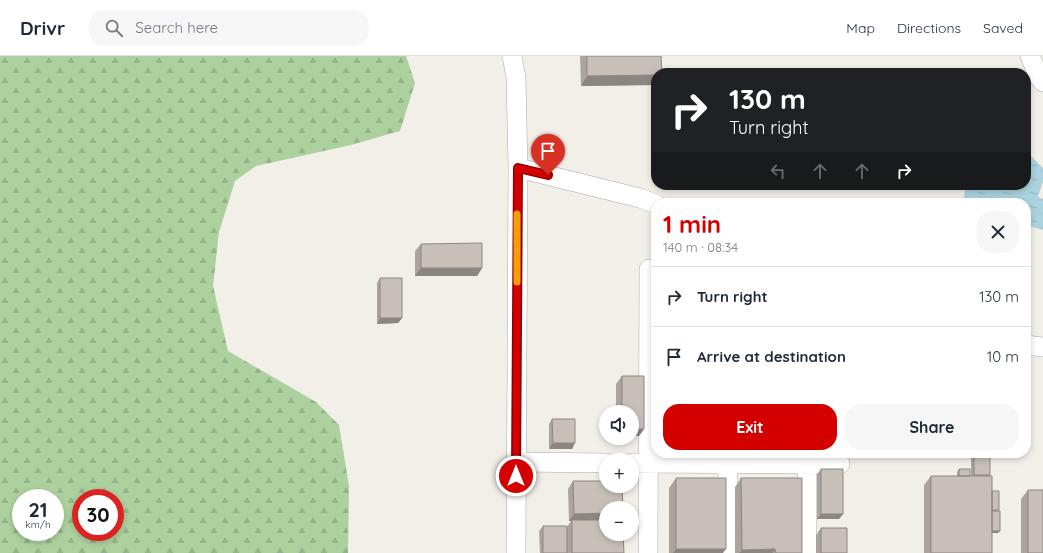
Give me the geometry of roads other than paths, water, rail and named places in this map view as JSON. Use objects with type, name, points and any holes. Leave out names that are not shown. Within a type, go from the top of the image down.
[{"type":"street","points":[[512,56],[516,78],[518,168],[516,553]]},
{"type":"street","points":[[1030,56],[1039,77],[1043,82]]},
{"type":"street","points":[[518,168],[640,198],[651,202]]},
{"type":"street","points":[[649,269],[651,337]]},
{"type":"street","points":[[1031,346],[1043,347]]},
{"type":"street","points":[[648,553],[640,463],[651,379]]},
{"type":"street","points":[[640,463],[728,464],[807,458],[840,464]]},
{"type":"street","points":[[807,458],[807,553]]},
{"type":"street","points":[[516,462],[599,463]]},
{"type":"street","points":[[728,464],[728,553]]},
{"type":"water","points":[[1031,156],[1043,168],[1043,181],[1038,197],[1043,199],[1043,230],[1031,226],[1031,198],[964,198],[965,190],[1031,190]]}]
